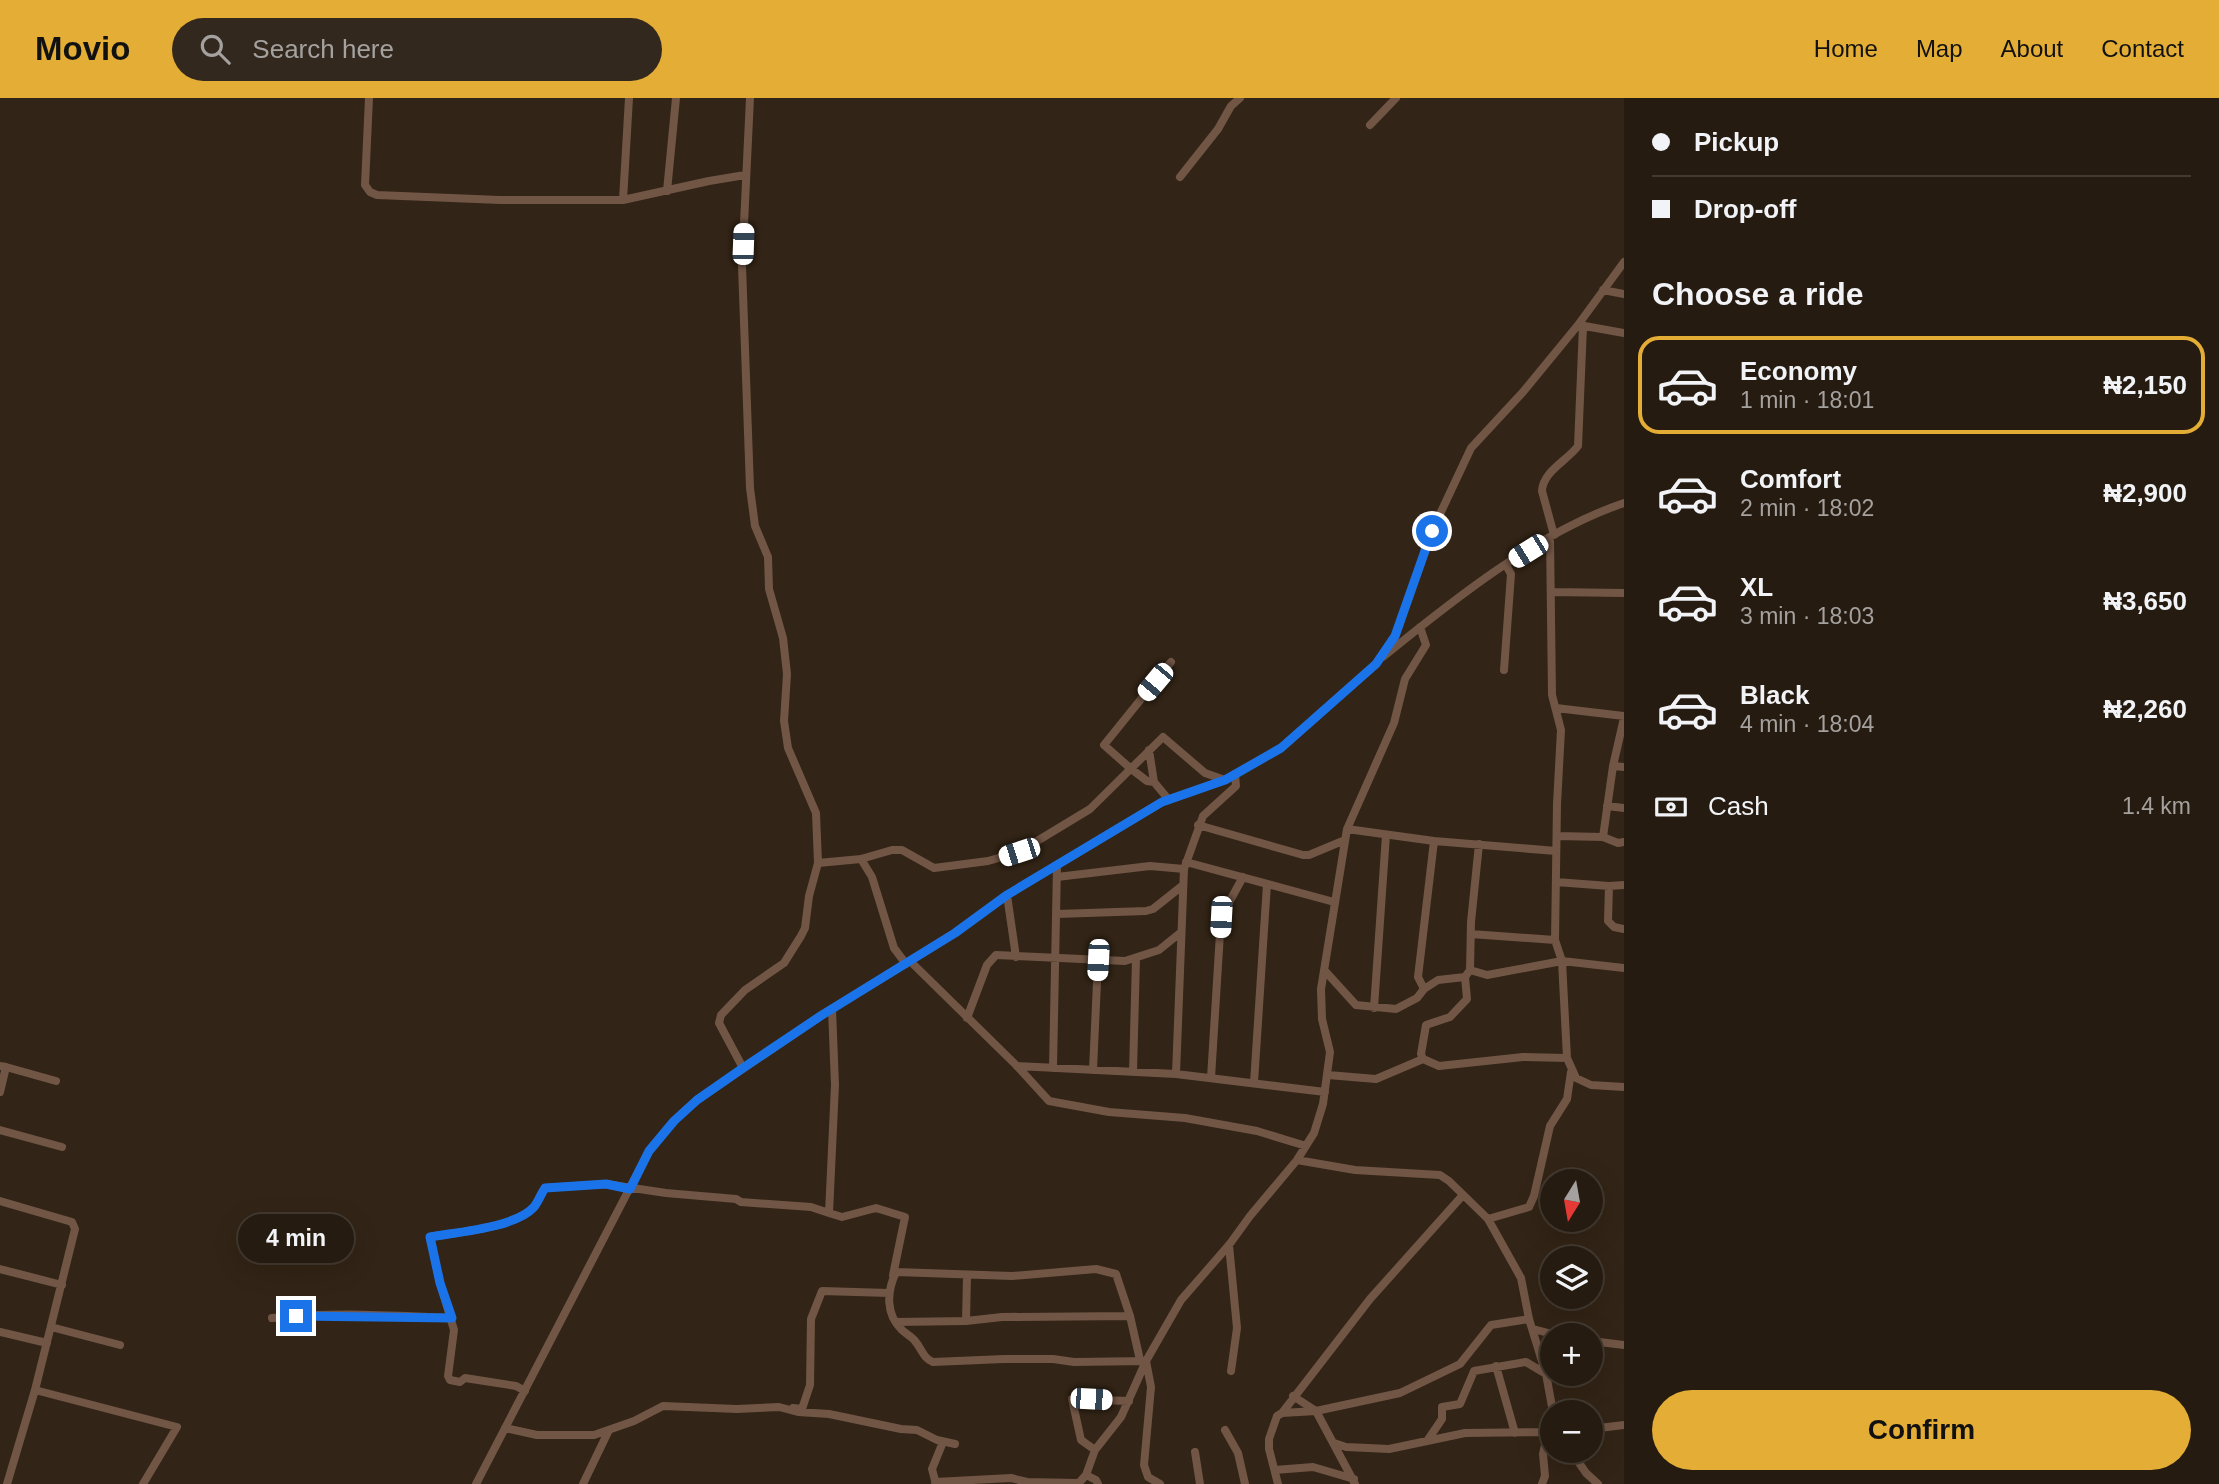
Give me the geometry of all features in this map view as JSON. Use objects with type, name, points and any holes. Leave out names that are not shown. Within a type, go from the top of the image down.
[{"type":"street","points":[[369,98],[365,185],[370,192],[500,200],[623,200],[745,176]]},
{"type":"street","points":[[623,200],[629,98]]},
{"type":"street","points":[[667,191],[676,98]]},
{"type":"street","points":[[743,1068],[719,1023],[721,1015],[745,989],[785,963],[805,928],[809,897],[818,863],[816,813],[788,748],[784,721],[787,674],[783,638],[769,589],[768,557],[755,526],[750,488],[742,266],[750,98]]},
{"type":"street","points":[[1180,177],[1218,129],[1231,106],[1240,98]]},
{"type":"street","points":[[1370,125],[1396,98]]},
{"type":"street","points":[[1376,664],[1395,636],[1432,531],[1471,448],[1581,325],[1624,262]]},
{"type":"street","points":[[1604,290],[1624,294]]},
{"type":"street","points":[[1581,325],[1624,333]]},
{"type":"street","points":[[1581,325],[1578,446],[1546,477],[1542,491],[1552,536],[1552,695],[1561,730],[1555,940],[1562,961],[1567,1058],[1571,1072],[1576,1078],[1591,1085],[1624,1087]]},
{"type":"street","points":[[476,1484],[649,1151],[674,1121],[697,1100],[832,1009],[955,933],[1007,895],[1169,800],[1225,780],[1281,748],[1420,627],[1506,565],[1552,536],[1624,503]]},
{"type":"street","points":[[1504,670],[1511,574],[1506,565]]},
{"type":"street","points":[[1551,592],[1624,593]]},
{"type":"street","points":[[943,1442],[932,1469],[936,1483],[1011,1478],[1027,1482],[1078,1483],[1086,1475],[1095,1450],[1121,1417],[1143,1360],[1181,1300],[1230,1245],[1250,1216],[1297,1160],[1314,1133],[1328,1076],[1329,1052],[1322,1019],[1321,989],[1347,829],[1394,723],[1405,679],[1426,645],[1420,627]]},
{"type":"street","points":[[1154,782],[1147,781],[1130,768],[1106,747],[1105,741],[1171,662]]},
{"type":"street","points":[[1556,708],[1624,717],[1603,837]]},
{"type":"street","points":[[818,863],[861,859],[892,850],[902,850],[933,868],[988,861],[1019,852],[1090,809],[1164,737],[1205,773],[1225,780]]},
{"type":"street","points":[[1149,750],[1154,782],[1169,800]]},
{"type":"street","points":[[1614,766],[1624,767]]},
{"type":"street","points":[[1176,1074],[1185,865],[1198,825],[1203,816],[1236,786],[1235,774]]},
{"type":"street","points":[[1608,806],[1624,808]]},
{"type":"street","points":[[1198,825],[1303,855],[1345,840]]},
{"type":"street","points":[[1347,829],[1434,841],[1556,851]]},
{"type":"street","points":[[1374,1008],[1386,835]]},
{"type":"street","points":[[1557,836],[1603,837],[1618,843],[1624,842]]},
{"type":"street","points":[[1424,989],[1418,977],[1434,841]]},
{"type":"street","points":[[1423,1059],[1421,1054],[1426,1025],[1450,1017],[1467,999],[1479,844]]},
{"type":"street","points":[[861,859],[872,877],[894,948],[1017,1066],[1049,1101],[1109,1112],[1185,1118],[1257,1131],[1306,1146]]},
{"type":"street","points":[[1057,877],[1150,866],[1185,865],[1243,877],[1334,902]]},
{"type":"street","points":[[1053,1068],[1057,866]]},
{"type":"street","points":[[1211,1078],[1221,917],[1243,877]]},
{"type":"street","points":[[1556,882],[1624,885]]},
{"type":"street","points":[[1254,1083],[1267,884]]},
{"type":"street","points":[[1609,886],[1608,921],[1614,927],[1624,929]]},
{"type":"street","points":[[1057,914],[1146,911],[1153,909],[1182,887]]},
{"type":"street","points":[[1007,895],[1016,957]]},
{"type":"street","points":[[968,1018],[987,965],[996,955],[1125,961],[1159,950],[1180,933]]},
{"type":"street","points":[[1471,934],[1555,940]]},
{"type":"street","points":[[1133,1072],[1136,959]]},
{"type":"street","points":[[1093,1070],[1098,960]]},
{"type":"street","points":[[1325,971],[1356,1005],[1396,1009],[1404,1007],[1438,980],[1467,973],[1487,975],[1562,961],[1624,968]]},
{"type":"street","points":[[829,1213],[835,1085],[832,1009]]},
{"type":"street","points":[[1328,1076],[1376,1079],[1423,1059],[1439,1066],[1523,1057],[1567,1058]]},
{"type":"street","points":[[0,1092],[3,1066],[56,1080]]},
{"type":"street","points":[[1017,1066],[1176,1074],[1325,1092]]},
{"type":"street","points":[[1488,1219],[1529,1207],[1550,1126],[1567,1099],[1571,1072]]},
{"type":"street","points":[[0,1130],[62,1147]]},
{"type":"street","points":[[1297,1160],[1355,1170],[1440,1175],[1449,1181],[1488,1219],[1521,1278],[1529,1319],[1540,1350]]},
{"type":"street","points":[[525,1391],[516,1386],[466,1378],[460,1382],[450,1380],[448,1376],[453,1350],[452,1318],[440,1283],[430,1237],[506,1222],[522,1216],[534,1206],[545,1188],[606,1184],[630,1189],[736,1199],[741,1202],[811,1207],[842,1217],[876,1208],[905,1217],[889,1303],[896,1322],[915,1341],[927,1360],[933,1362],[1004,1359],[1074,1362],[1143,1360]]},
{"type":"street","points":[[1278,1484],[1269,1439],[1277,1416],[1370,1299],[1463,1195]]},
{"type":"street","points":[[0,1201],[72,1222],[75,1229],[35,1390],[7,1484]]},
{"type":"street","points":[[1230,1245],[1237,1328],[1231,1371]]},
{"type":"street","points":[[0,1269],[62,1285]]},
{"type":"street","points":[[890,1289],[896,1272],[1012,1276],[1096,1269],[1116,1274],[1151,1387],[1144,1465],[1149,1477],[1160,1484]]},
{"type":"street","points":[[966,1321],[967,1276]]},
{"type":"street","points":[[505,1428],[526,1434],[594,1435],[634,1421],[663,1406],[802,1409],[810,1385],[811,1319],[822,1291],[890,1289]]},
{"type":"street","points":[[272,1318],[377,1315],[452,1318]]},
{"type":"street","points":[[896,1322],[966,1321],[1002,1317],[1130,1316]]},
{"type":"street","points":[[1282,1413],[1317,1411],[1400,1393],[1460,1364],[1491,1325],[1529,1319]]},
{"type":"street","points":[[51,1327],[120,1345]]},
{"type":"street","points":[[1533,1329],[1540,1331]]},
{"type":"street","points":[[0,1332],[47,1343]]},
{"type":"street","points":[[1603,1342],[1624,1345]]},
{"type":"street","points":[[1526,1362],[1539,1346]]},
{"type":"street","points":[[1427,1441],[1442,1419],[1442,1407],[1460,1404],[1474,1371],[1526,1362],[1540,1370]]},
{"type":"street","points":[[1496,1366],[1516,1433]]},
{"type":"street","points":[[35,1390],[177,1427],[143,1484]]},
{"type":"street","points":[[1293,1396],[1317,1411],[1354,1482]]},
{"type":"street","points":[[1095,1450],[1082,1440],[1072,1399],[1129,1401]]},
{"type":"street","points":[[779,1407],[798,1412],[829,1413],[917,1430],[943,1442],[956,1444]]},
{"type":"street","points":[[1603,1428],[1624,1425]]},
{"type":"street","points":[[583,1484],[609,1430]]},
{"type":"street","points":[[1225,1430],[1238,1453],[1245,1484]]},
{"type":"street","points":[[1334,1443],[1346,1447],[1380,1449],[1465,1433],[1540,1432]]},
{"type":"street","points":[[1195,1452],[1200,1484]]},
{"type":"street","points":[[1542,1484],[1545,1476],[1544,1463]]},
{"type":"street","points":[[1579,1463],[1598,1484]]},
{"type":"street","points":[[1275,1470],[1313,1467],[1354,1482]]},
{"type":"street","points":[[1086,1475],[1098,1484]]},
{"type":"route","points":[[296,1316],[390,1315],[452,1318],[440,1283],[430,1237],[506,1222],[522,1216],[534,1206],[545,1188],[606,1184],[630,1189],[649,1151],[674,1121],[697,1100],[743,1068],[822,1015],[955,933],[1007,895],[1162,802],[1225,780],[1281,748],[1376,664],[1395,636],[1432,531]]}]
